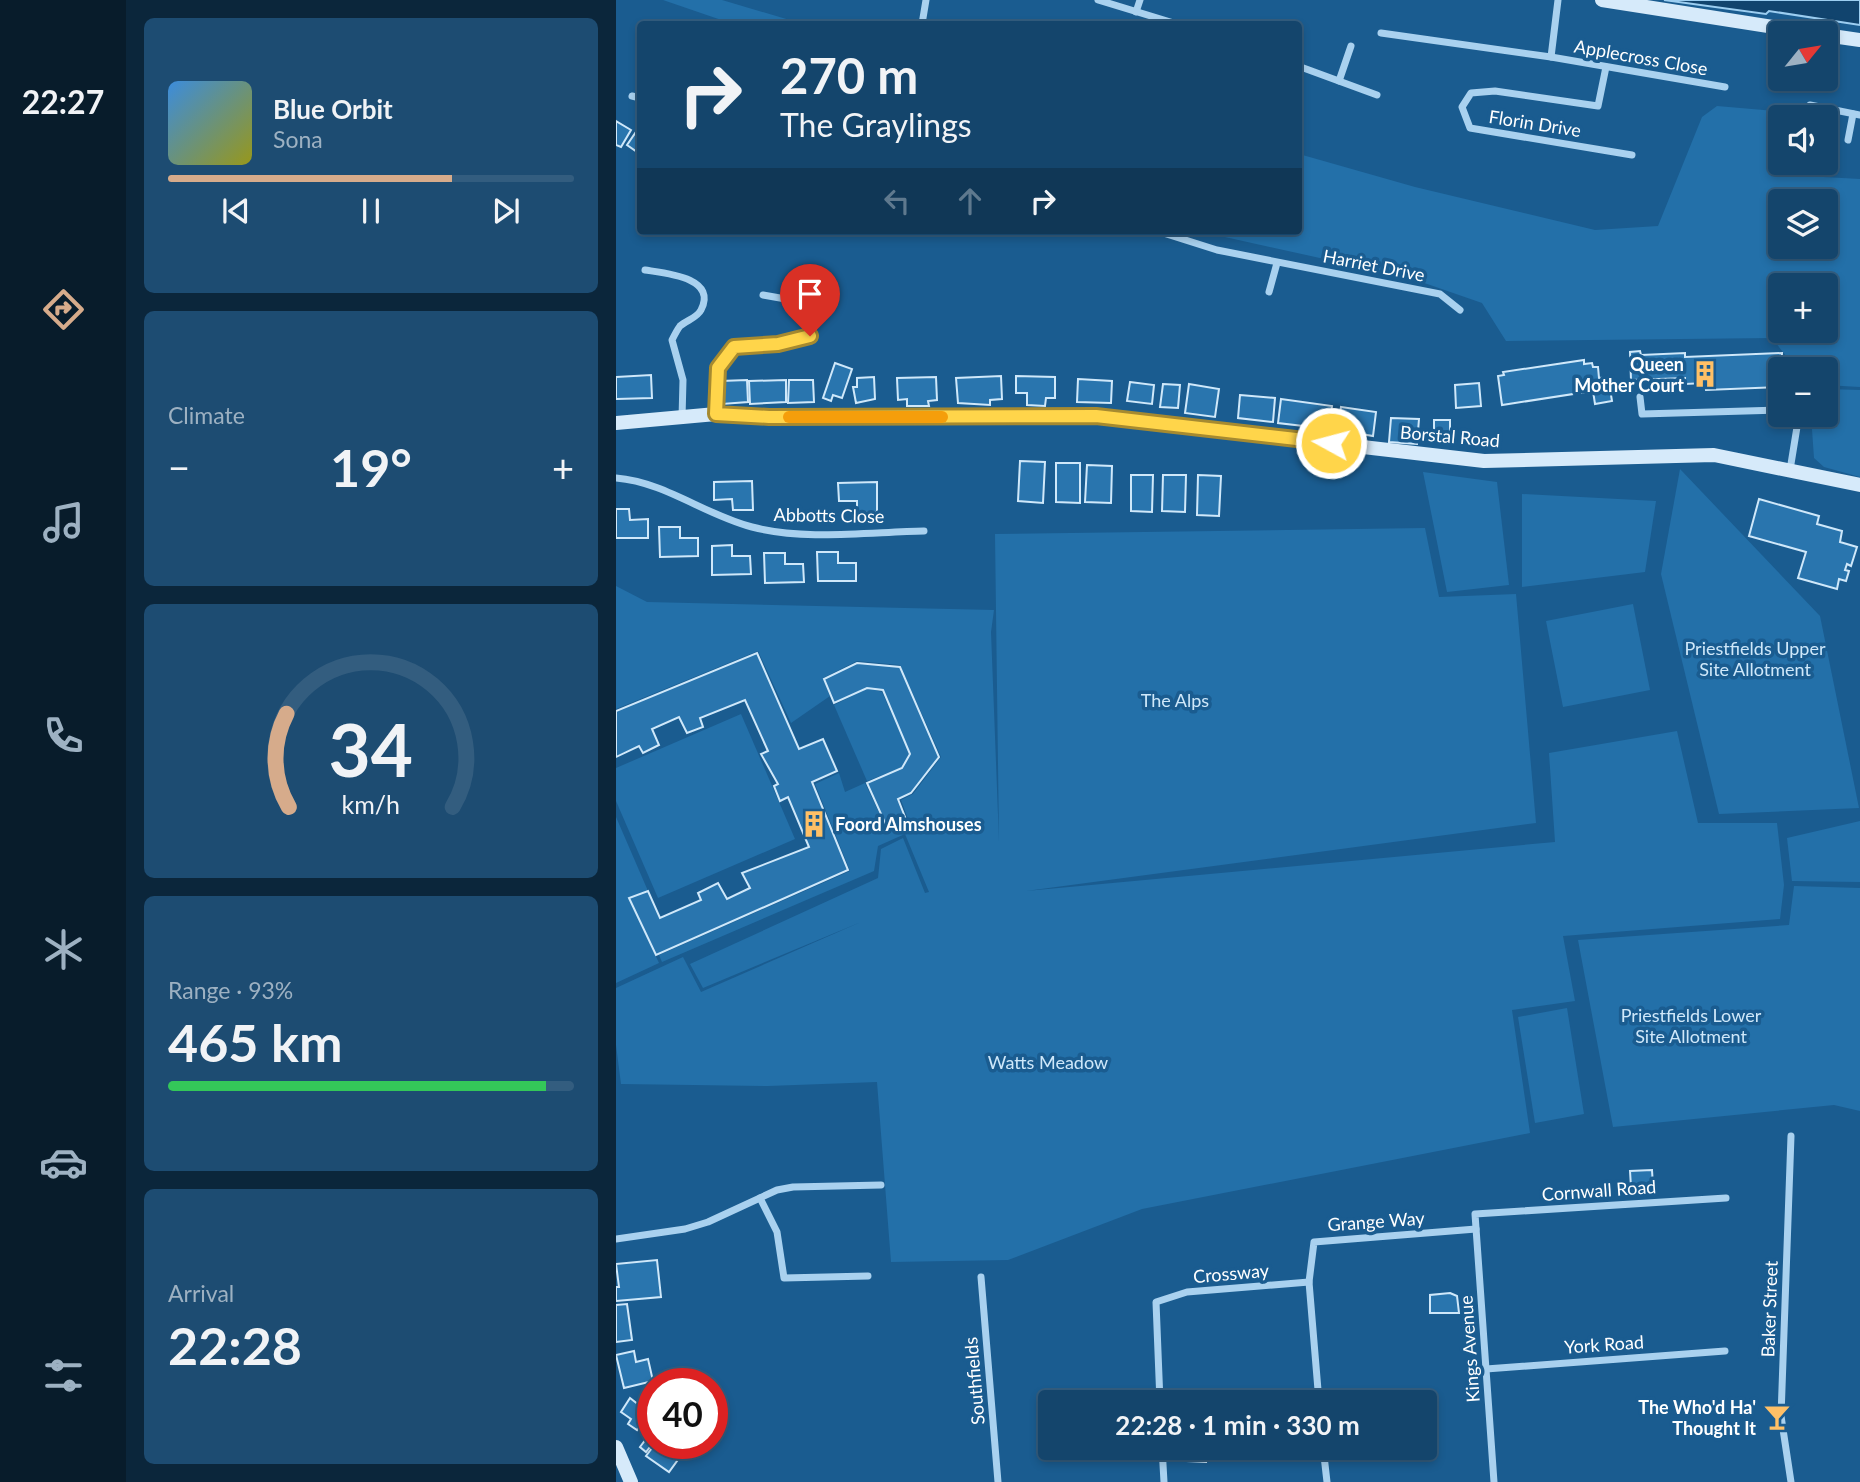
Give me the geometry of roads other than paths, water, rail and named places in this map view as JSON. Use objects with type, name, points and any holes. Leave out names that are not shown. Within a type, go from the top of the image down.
[{"type":"street","points":[[922,21],[926,0]]},
{"type":"street","points":[[1098,0],[1167,21]]},
{"type":"street","points":[[1136,12],[1140,0]]},
{"type":"street","name":"Applecross Close","points":[[1551,57],[1558,0]]},
{"type":"street","points":[[1602,0],[1768,26]]},
{"type":"street","name":"Applecross Close","points":[[1381,33],[1551,57],[1725,87]]},
{"type":"street","points":[[1838,37],[1860,40]]},
{"type":"street","points":[[1339,81],[1352,46]]},
{"type":"street","points":[[1302,67],[1377,94]]},
{"type":"street","name":"Florin Drive","points":[[1606,67],[1598,106],[1495,91],[1471,93],[1461,107],[1470,128],[1632,155]]},
{"type":"street","points":[[1838,111],[1857,115],[1847,140]]},
{"type":"street","name":"Harriet Drive","points":[[1170,235],[1217,250],[1440,294],[1460,310]]},
{"type":"street","points":[[1269,292],[1278,263]]},
{"type":"street","points":[[645,270],[687,277],[699,286],[704,299],[701,311],[680,327],[672,340],[683,380],[682,418]]},
{"type":"street","points":[[716,414],[718,368],[734,347],[778,344],[810,336],[819,318],[797,301],[763,296]]},
{"type":"street","points":[[1640,397],[1642,414],[1768,410]]},
{"type":"street","name":"Borstal Road","points":[[616,423],[716,414],[769,417],[1096,416],[1484,461],[1714,455],[1860,485]]},
{"type":"street","points":[[1790,470],[1797,427]]},
{"type":"street","name":"Abbotts Close","points":[[616,478],[651,485],[736,522],[762,529],[834,533],[924,531]]},
{"type":"street","name":"Baker Street","points":[[1791,1136],[1781,1416],[1791,1482]]},
{"type":"street","points":[[616,1239],[685,1229],[708,1222],[777,1190],[812,1185],[881,1185]]},
{"type":"street","points":[[760,1198],[778,1232],[785,1278],[868,1276]]},
{"type":"street","name":"Cornwall Road","points":[[1475,1214],[1726,1198]]},
{"type":"street","name":"Kings Avenue","points":[[1475,1214],[1494,1482]]},
{"type":"street","name":"Grange Way","points":[[1319,1390],[1309,1282],[1314,1242],[1476,1229]]},
{"type":"street","name":"Southfields","points":[[981,1277],[998,1482]]},
{"type":"street","name":"Crossway","points":[[1160,1390],[1156,1302],[1187,1292],[1309,1282]]},
{"type":"street","name":"York Road","points":[[1486,1369],[1725,1351]]},
{"type":"street","points":[[616,1447],[631,1482]]},
{"type":"street","points":[[1163,1460],[1164,1482]]},
{"type":"street","points":[[1324,1460],[1327,1482]]},
{"type":"place","name":"Queen Mother Court","points":[[1705,374]]},
{"type":"place","name":"Foord Almshouses","points":[[814,824]]},
{"type":"place","name":"The Who'd Ha' Thought It","points":[[1777,1417]]},
{"type":"park label","name":"Priestfields Upper Site Allotment","points":[[1755,658]]},
{"type":"park label","name":"The Alps","points":[[1175,700]]},
{"type":"park label","name":"Priestfields Lower Site Allotment","points":[[1691,1025]]},
{"type":"park label","name":"Watts Meadow","points":[[1048,1062]]}]
